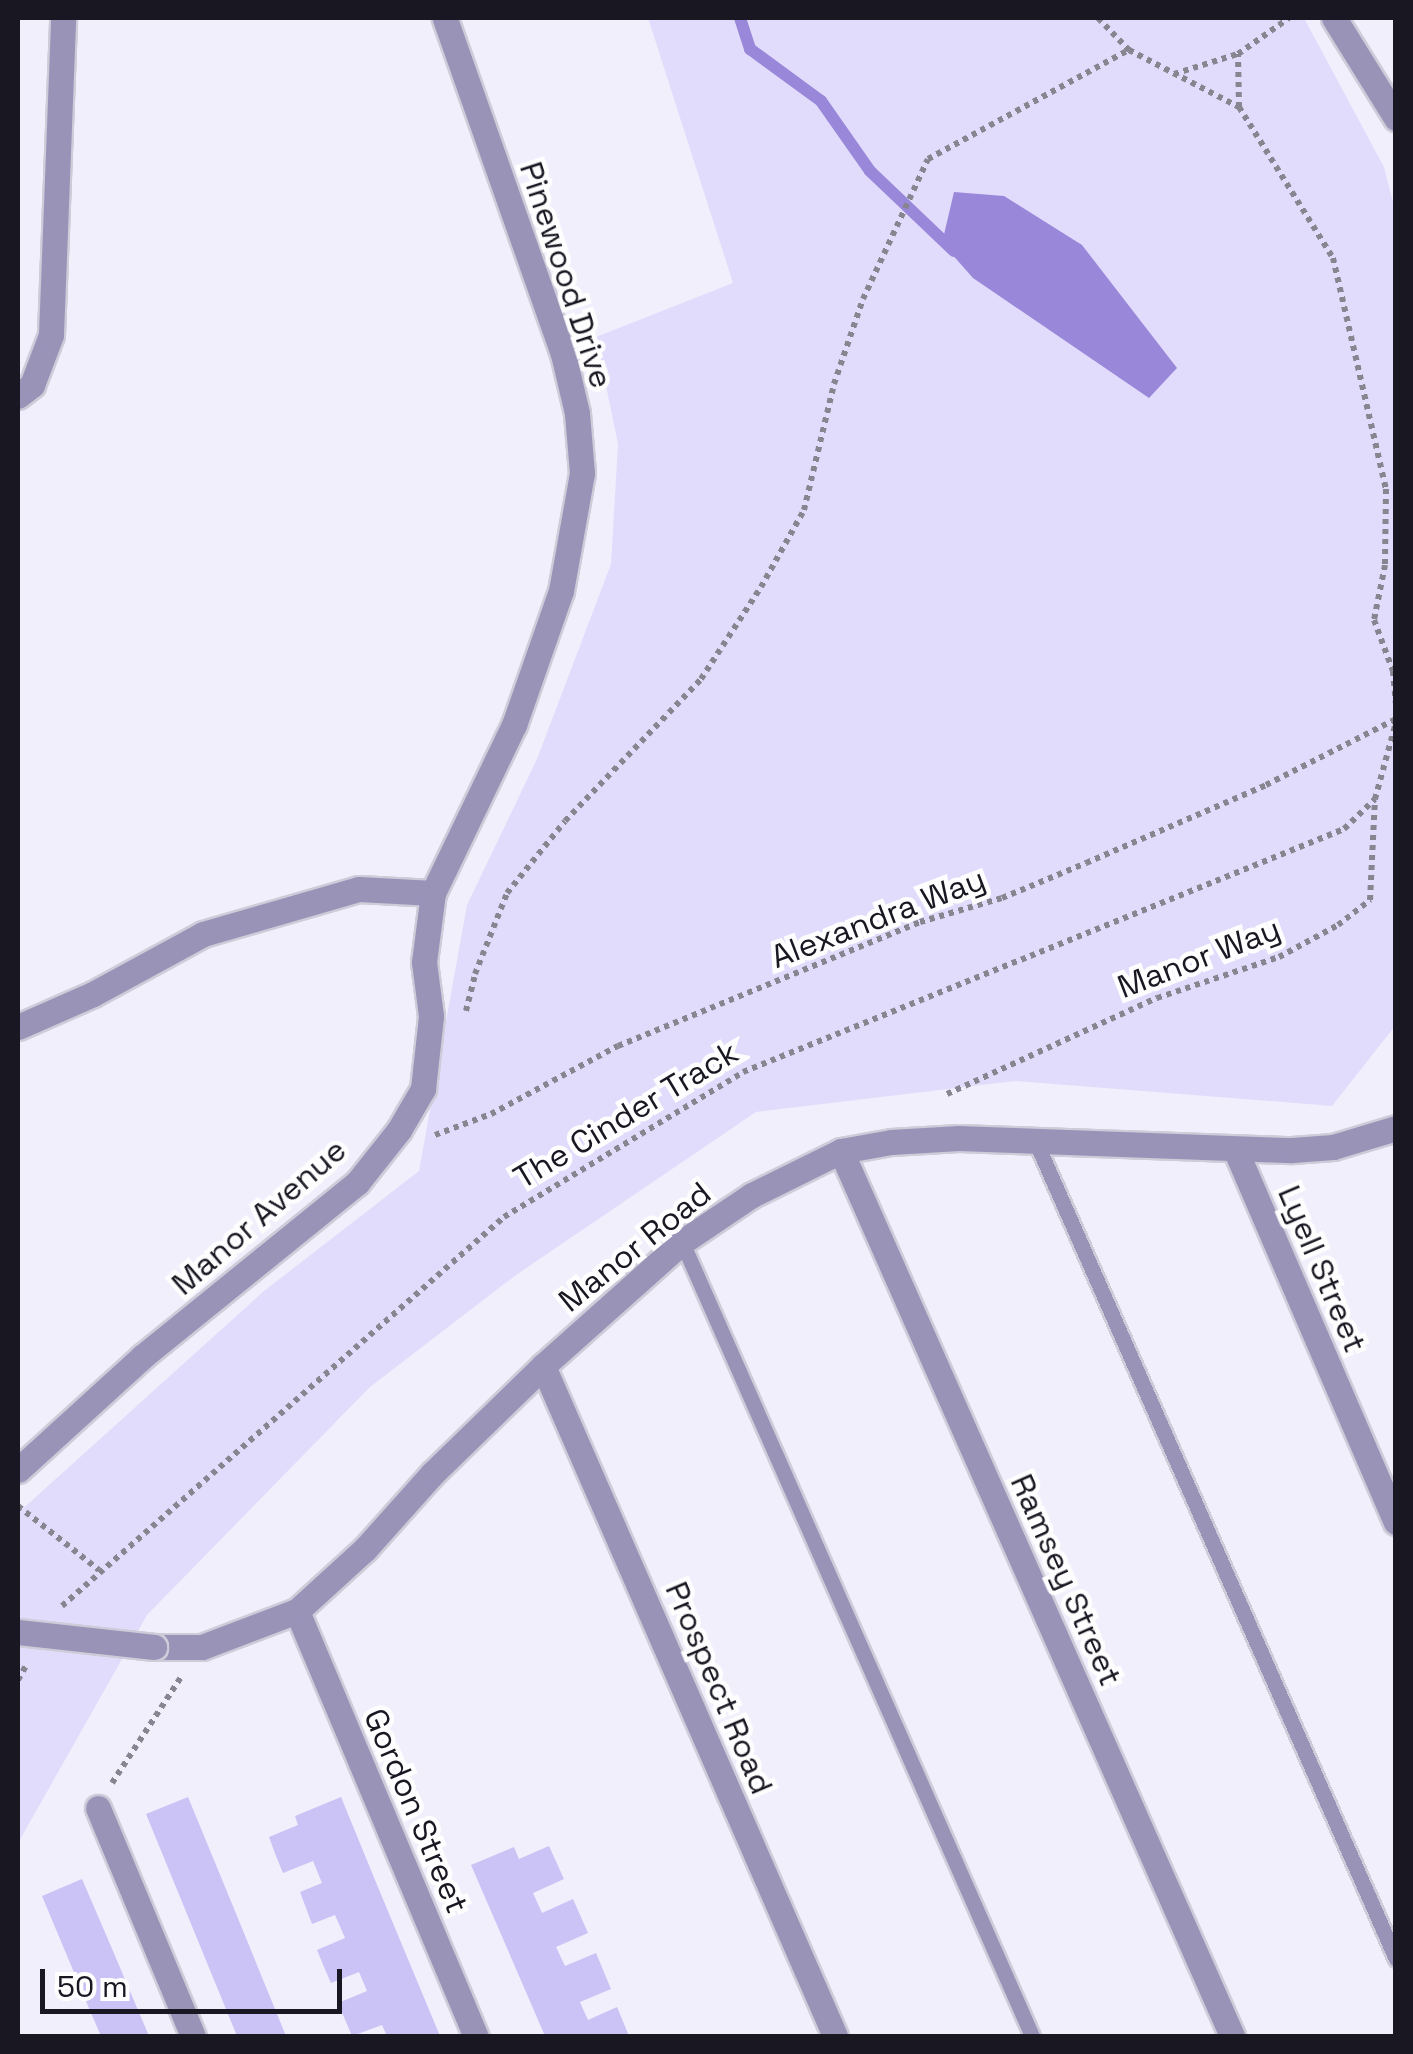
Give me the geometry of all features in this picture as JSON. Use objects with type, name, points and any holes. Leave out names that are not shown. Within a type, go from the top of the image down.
[{"type":"street","points":[[18,396],[32,384],[51,335],[63,18]]},
{"type":"street","name":"Pinewood Drive","points":[[434,893],[514,725],[561,590],[582,473],[577,413],[563,354],[445,18]]},
{"type":"street","points":[[1334,18],[1396,118]]},
{"type":"street","points":[[1370,75],[1396,65]]},
{"type":"street","points":[[18,1027],[92,994],[203,934],[359,890],[434,893]]},
{"type":"street","name":"Manor Avenue","points":[[18,1470],[142,1357],[357,1183],[377,1158],[422,1088],[431,1016],[424,962],[434,893]]},
{"type":"street","name":"Manor Road","points":[[27,1640],[202,1647],[297,1611],[365,1549],[432,1474],[544,1366],[682,1242],[752,1195],[840,1151],[890,1142],[1035,1140],[1236,1150],[1333,1147],[1396,1128]]},
{"type":"street","name":"Lyell Street","points":[[1236,1150],[1396,1522]]},
{"type":"street","name":"Ramsey Street","points":[[840,1151],[1232,2036]]},
{"type":"street","name":"Prospect Road","points":[[544,1366],[835,2036]]},
{"type":"street","name":"Gordon Street","points":[[297,1611],[476,2036]]},
{"type":"street","points":[[98,1808],[194,2036]]},
{"type":"lane","points":[[1035,1140],[1396,1959]]},
{"type":"lane","points":[[682,1242],[1032,2036]]},
{"type":"path","points":[[1098,18],[1129,50],[1239,107]]},
{"type":"path","points":[[1174,74],[1238,54],[1289,18]]},
{"type":"path","points":[[463,1024],[475,974],[508,893],[565,821],[701,680],[762,587],[804,510],[834,384],[863,299],[928,159],[1129,50]]},
{"type":"path","points":[[1238,54],[1239,107],[1333,258],[1386,489],[1386,564],[1374,620],[1393,672],[1396,703]]},
{"type":"path","points":[[1375,799],[1396,721]]},
{"type":"path","name":"Alexandra Way","points":[[377,1158],[491,1114],[618,1046],[920,922],[1002,898],[1104,856],[1266,785],[1396,721]]},
{"type":"path","name":"Manor Way","points":[[948,1094],[1157,998],[1279,958],[1338,925],[1370,900],[1375,799]]},
{"type":"path","name":"The Cinder Track","points":[[56,1615],[66,1599],[504,1217],[743,1072],[1344,829],[1375,799]]},
{"type":"path","points":[[18,1506],[99,1570]]},
{"type":"path","points":[[18,1680],[27,1640]]},
{"type":"path","points":[[98,1808],[133,1746],[202,1647]]},
{"type":"shaded area","points":[[648,18],[1304,18],[1384,167],[1395,210],[1395,1026],[1332,1106],[1015,1081],[756,1112],[516,1275],[370,1387],[147,1615],[18,1843],[18,1513],[264,1291],[419,1171],[467,905],[537,759],[611,564],[618,444],[596,337],[733,283]]},
{"type":"shaded area","points":[[954,192],[1004,196],[1082,245],[1177,368],[1149,398],[973,278],[942,243]]},
{"type":"building","points":[[188,1797],[286,2036],[237,2036],[146,1814]]},
{"type":"building","points":[[341,1797],[440,2036],[387,2036],[382,2025],[352,2036],[338,2003],[367,1991],[359,1972],[331,1983],[324,1967],[317,1950],[345,1938],[335,1915],[312,1924],[300,1892],[322,1883],[313,1861],[283,1873],[269,1837],[298,1825],[295,1816]]},
{"type":"building","points":[[549,1846],[564,1879],[533,1893],[542,1913],[573,1899],[588,1933],[556,1947],[565,1966],[596,1953],[611,1989],[580,2002],[588,2020],[617,2007],[629,2036],[545,2036],[471,1865],[514,1847],[519,1859]]},
{"type":"building","points":[[82,1879],[149,2036],[101,2036],[91,2013],[42,1896]]},
{"type":"waterway","points":[[740,18],[750,49],[821,101],[870,171],[954,251]]}]
